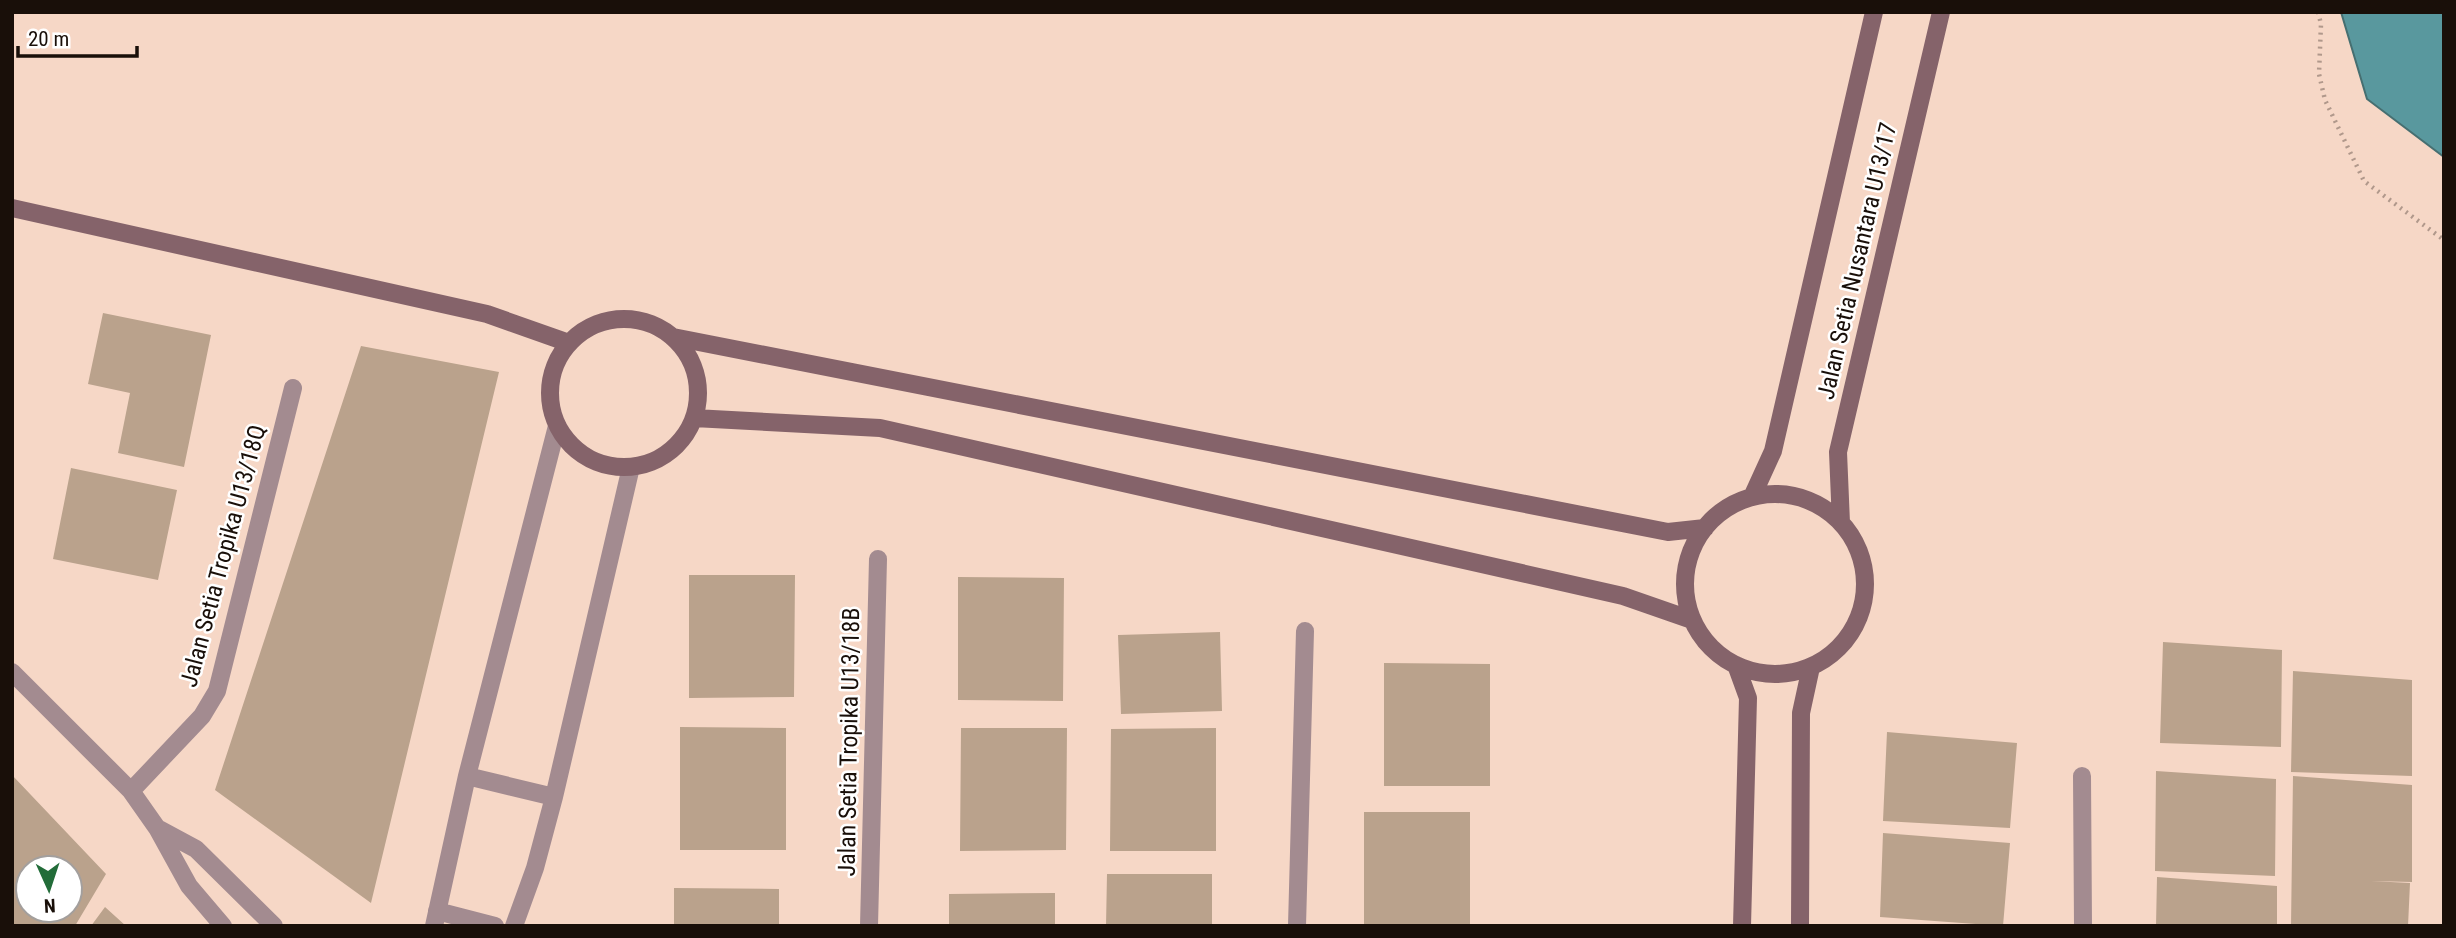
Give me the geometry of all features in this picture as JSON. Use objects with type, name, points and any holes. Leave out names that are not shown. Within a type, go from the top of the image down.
[{"type":"street","name":"Jalan Setia Nusantara U13/17","points":[[1752,497],[1773,451],[1874,12]]},
{"type":"street","name":"Jalan Setia Nusantara U13/17","points":[[1841,523],[1838,452],[1941,12]]},
{"type":"street","points":[[12,208],[487,314],[569,342]]},
{"type":"street","points":[[631,319],[653,325],[673,337],[687,354],[696,374],[699,396],[694,418],[684,437],[670,451],[651,462],[631,467],[609,465],[588,458],[570,444],[558,426],[550,405],[550,383],[557,361],[569,342],[587,328],[609,321],[631,319]]},
{"type":"street","points":[[673,337],[1668,532],[1705,528]]},
{"type":"street","name":"Jalan Setia Tropika U13/18Q","points":[[131,791],[202,716],[217,691],[293,388]]},
{"type":"street","points":[[694,418],[880,428],[1623,596],[1692,620]]},
{"type":"street","points":[[495,926],[435,918],[467,776],[558,426]]},
{"type":"street","points":[[514,926],[535,868],[554,797],[631,467]]},
{"type":"street","points":[[1776,494],[1800,498],[1822,507],[1841,523],[1858,546],[1865,574],[1864,602],[1854,629],[1835,652],[1811,667],[1786,673],[1761,673],[1737,665],[1719,654],[1703,639],[1692,620],[1686,596],[1686,572],[1692,549],[1705,528],[1726,509],[1752,497],[1776,494]]},
{"type":"street","name":"Jalan Setia Tropika U13/18B","points":[[869,926],[878,559]]},
{"type":"street","points":[[1297,926],[1305,631]]},
{"type":"street","points":[[1737,665],[1748,698],[1742,926]]},
{"type":"street","points":[[1800,926],[1801,713],[1811,667]]},
{"type":"street","points":[[12,673],[131,791],[157,828],[189,886],[223,926]]},
{"type":"street","points":[[467,776],[554,797]]},
{"type":"street","points":[[2082,776],[2083,926]]},
{"type":"street","points":[[157,828],[196,849],[274,926]]},
{"type":"path","points":[[2318,12],[2321,24],[2319,74],[2325,100],[2364,181],[2444,240]]},
{"type":"water","points":[[2341,12],[2444,12],[2444,157],[2367,99]]},
{"type":"building","points":[[103,313],[211,335],[184,467],[118,453],[130,393],[88,384]]},
{"type":"building","points":[[361,346],[499,372],[371,903],[215,790]]},
{"type":"building","points":[[71,468],[177,490],[158,580],[53,559]]},
{"type":"building","points":[[689,575],[795,575],[794,697],[689,698]]},
{"type":"building","points":[[958,577],[1064,578],[1063,701],[958,700]]},
{"type":"building","points":[[1220,632],[1222,711],[1121,714],[1118,635]]},
{"type":"building","points":[[2163,642],[2282,650],[2281,747],[2160,743]]},
{"type":"building","points":[[1384,663],[1490,664],[1490,786],[1384,786]]},
{"type":"building","points":[[2293,671],[2412,680],[2412,776],[2291,772]]},
{"type":"building","points":[[680,727],[786,728],[786,850],[680,850]]},
{"type":"building","points":[[961,728],[1067,728],[1066,850],[960,851]]},
{"type":"building","points":[[1216,728],[1216,851],[1110,851],[1111,729]]},
{"type":"building","points":[[1887,732],[2017,743],[2010,828],[1883,821]]},
{"type":"building","points":[[2156,771],[2276,779],[2275,876],[2155,871]]},
{"type":"building","points":[[12,775],[106,874],[84,911],[84,854],[14,854],[14,924],[76,924],[12,926]]},
{"type":"building","points":[[2293,776],[2412,785],[2412,882],[2371,881],[2410,883],[2408,926],[2291,926]]},
{"type":"building","points":[[1364,812],[1470,812],[1470,926],[1364,926]]},
{"type":"building","points":[[1883,833],[2010,843],[2003,926],[1880,917]]},
{"type":"building","points":[[1107,874],[1212,874],[1212,926],[1106,926]]},
{"type":"building","points":[[2157,877],[2277,886],[2277,926],[2156,926]]},
{"type":"building","points":[[674,888],[779,889],[779,926],[674,926]]},
{"type":"building","points":[[1055,893],[1055,926],[949,926],[949,894]]},
{"type":"building","points":[[105,907],[126,926],[91,926]]}]
